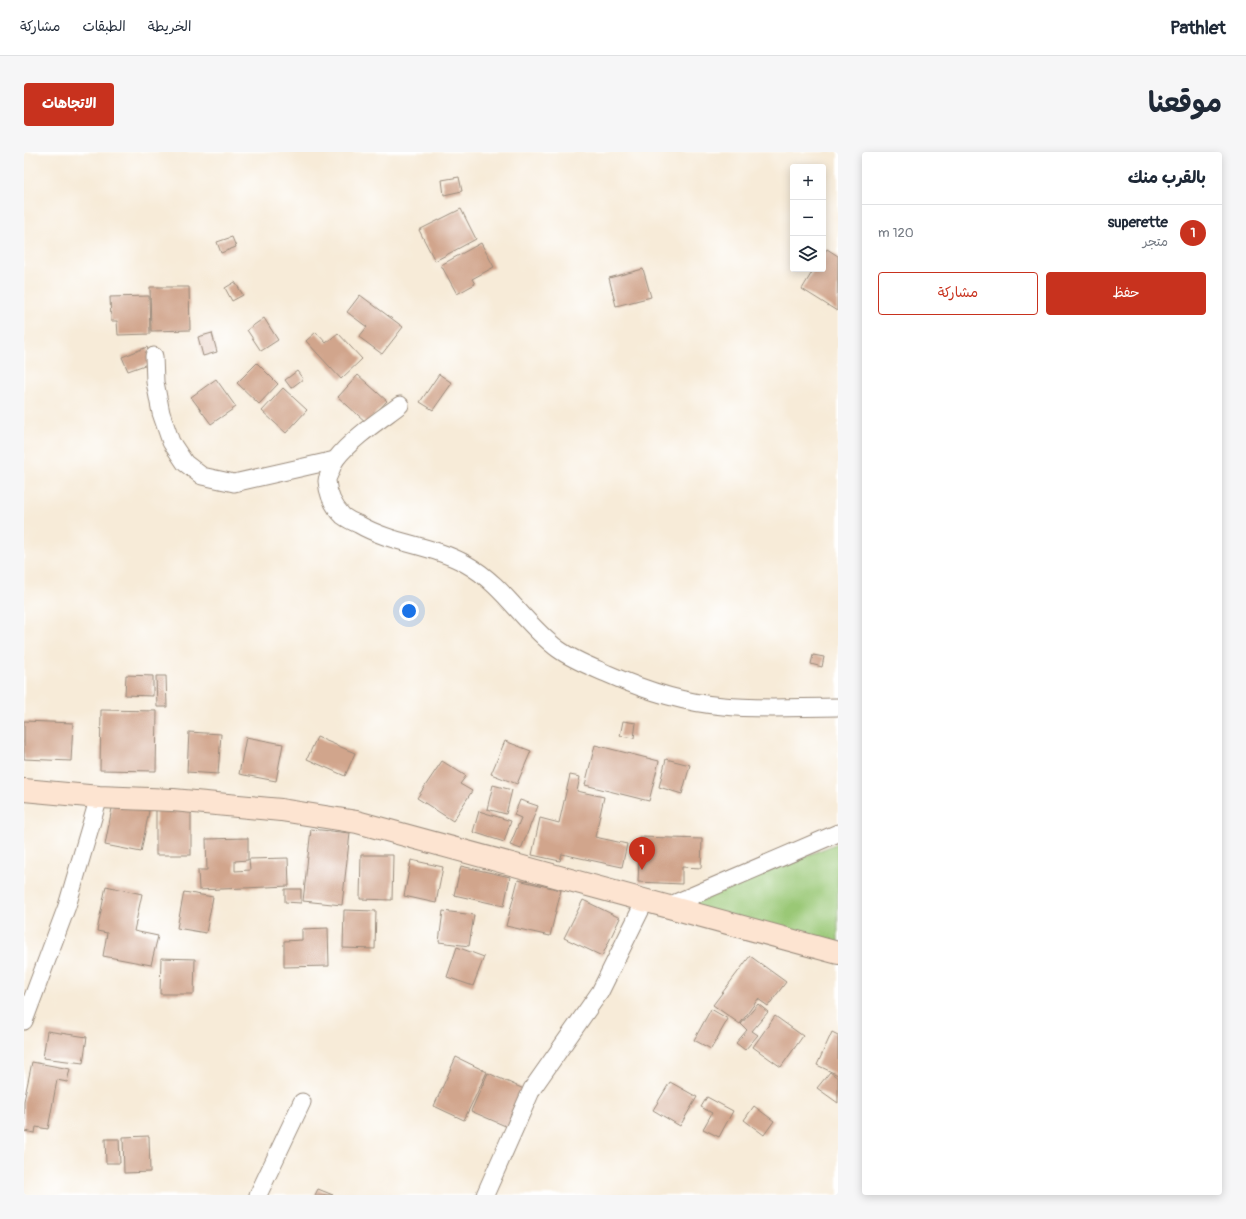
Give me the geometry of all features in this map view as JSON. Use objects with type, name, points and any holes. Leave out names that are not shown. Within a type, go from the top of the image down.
[{"type":"street","points":[[154,356],[155,382],[161,413],[170,442],[185,463],[202,476],[234,483],[335,460]]},
{"type":"street","points":[[400,405],[348,446],[335,460],[327,480],[331,501],[343,516],[369,531],[442,553],[466,563],[486,577],[504,594],[534,628],[559,650],[587,665],[622,680],[659,693],[686,700],[720,706],[750,708],[838,707]]},
{"type":"street","points":[[24,790],[99,797],[173,800],[281,810],[357,822],[838,953]]},
{"type":"street","points":[[24,1021],[67,906],[99,797]]},
{"type":"street","points":[[486,1195],[532,1089],[600,992],[656,904],[838,833]]},
{"type":"street","points":[[258,1195],[302,1102]]},
{"type":"green space","points":[[838,843],[838,943],[684,905]]},
{"type":"building","points":[[459,177],[462,191],[444,195],[442,180]]},
{"type":"building","points":[[461,209],[476,239],[435,261],[419,230]]},
{"type":"building","points":[[232,237],[236,247],[221,253],[217,242]]},
{"type":"building","points":[[481,243],[494,267],[472,279],[475,284],[457,294],[441,265]]},
{"type":"building","points":[[827,249],[838,256],[837,311],[802,289],[812,272],[826,272]]},
{"type":"building","points":[[643,269],[651,297],[616,306],[609,278]]},
{"type":"building","points":[[235,282],[243,295],[232,301],[225,288]]},
{"type":"building","points":[[150,287],[189,287],[190,330],[151,331]]},
{"type":"building","points":[[360,295],[403,327],[382,354],[359,337],[367,327],[347,312]]},
{"type":"building","points":[[149,296],[150,334],[118,335],[117,321],[111,321],[110,297]]},
{"type":"building","points":[[264,318],[278,340],[261,351],[247,330]]},
{"type":"building","points":[[316,332],[326,343],[338,333],[362,359],[341,379],[306,341]]},
{"type":"building","points":[[212,333],[217,352],[203,356],[198,337]]},
{"type":"building","points":[[147,347],[153,362],[128,371],[122,357]]},
{"type":"building","points":[[257,363],[278,384],[259,404],[237,383]]},
{"type":"building","points":[[297,371],[303,379],[291,388],[285,380]]},
{"type":"building","points":[[439,374],[452,383],[433,410],[420,402]]},
{"type":"building","points":[[358,375],[387,401],[367,423],[338,397]]},
{"type":"building","points":[[216,379],[236,407],[211,424],[191,397]]},
{"type":"building","points":[[283,388],[307,410],[286,433],[262,411]]},
{"type":"building","points":[[813,655],[824,657],[822,667],[811,664]]},
{"type":"building","points":[[126,675],[153,676],[153,696],[125,695]]},
{"type":"building","points":[[156,676],[166,676],[167,707],[157,707]]},
{"type":"building","points":[[101,710],[157,711],[156,771],[100,770]]},
{"type":"building","points":[[24,721],[73,723],[71,761],[24,759]]},
{"type":"building","points":[[623,721],[636,723],[634,738],[620,736]]},
{"type":"building","points":[[189,732],[221,734],[218,774],[187,772]]},
{"type":"building","points":[[246,737],[283,744],[276,781],[239,774]]},
{"type":"building","points":[[317,737],[355,753],[345,776],[307,759]]},
{"type":"building","points":[[505,741],[531,751],[517,784],[491,774]]},
{"type":"building","points":[[595,745],[659,761],[649,801],[585,785]]},
{"type":"building","points":[[666,759],[690,765],[682,794],[659,787]]},
{"type":"building","points":[[442,761],[466,776],[460,784],[472,791],[453,821],[417,798]]},
{"type":"building","points":[[570,775],[580,777],[577,791],[604,797],[595,837],[627,844],[622,867],[562,854],[560,861],[532,855],[540,818],[559,823]]},
{"type":"building","points":[[493,785],[512,790],[506,814],[487,809]]},
{"type":"building","points":[[520,800],[538,806],[521,849],[510,845],[521,818],[514,815]]},
{"type":"building","points":[[113,803],[149,811],[141,852],[105,845]]},
{"type":"building","points":[[156,807],[191,807],[191,855],[156,855]]},
{"type":"building","points":[[479,811],[511,821],[504,842],[473,832]]},
{"type":"building","points":[[311,829],[350,833],[342,905],[303,901]]},
{"type":"building","points":[[640,837],[702,839],[701,868],[682,867],[682,884],[638,882]]},
{"type":"building","points":[[248,838],[248,860],[235,861],[235,871],[250,870],[249,859],[288,858],[289,886],[199,890],[198,870],[207,870],[206,839]]},
{"type":"building","points":[[361,855],[393,855],[392,900],[360,899]]},
{"type":"building","points":[[411,860],[443,867],[436,903],[404,896]]},
{"type":"building","points":[[461,866],[510,877],[504,906],[454,895]]},
{"type":"building","points":[[518,880],[561,890],[550,936],[506,926]]},
{"type":"building","points":[[106,886],[142,894],[134,931],[158,936],[151,965],[103,956],[107,933],[97,931]]},
{"type":"building","points":[[285,889],[301,889],[301,903],[285,902]]},
{"type":"building","points":[[184,892],[213,897],[206,933],[177,928]]},
{"type":"building","points":[[583,900],[620,918],[602,956],[564,938]]},
{"type":"building","points":[[344,910],[376,911],[375,949],[343,948]]},
{"type":"building","points":[[443,911],[474,915],[469,946],[439,942]]},
{"type":"building","points":[[328,928],[329,966],[284,967],[284,941],[302,940],[302,929]]},
{"type":"building","points":[[457,947],[484,957],[473,986],[447,977]]},
{"type":"building","points":[[750,956],[786,982],[768,1006],[758,999],[740,1024],[713,1005]]},
{"type":"building","points":[[161,958],[195,959],[194,994],[160,994]]},
{"type":"building","points":[[758,1004],[768,1012],[752,1031],[758,1035],[745,1050],[736,1043],[747,1030],[741,1024]]},
{"type":"building","points":[[711,1009],[728,1019],[711,1049],[694,1040]]},
{"type":"building","points":[[775,1016],[803,1036],[781,1067],[753,1047]]},
{"type":"building","points":[[47,1031],[87,1037],[83,1063],[43,1058]]},
{"type":"building","points":[[832,1032],[838,1035],[838,1075],[817,1065]]},
{"type":"building","points":[[456,1057],[487,1072],[464,1120],[434,1106]]},
{"type":"building","points":[[32,1062],[70,1069],[67,1082],[57,1080],[48,1129],[36,1127],[35,1133],[24,1131],[24,1101]]},
{"type":"building","points":[[830,1072],[838,1078],[838,1103],[817,1088]]},
{"type":"building","points":[[488,1073],[526,1090],[510,1128],[471,1111]]},
{"type":"building","points":[[670,1082],[697,1097],[680,1126],[653,1110]]},
{"type":"building","points":[[707,1097],[733,1111],[719,1137],[703,1129],[712,1113],[701,1107]]},
{"type":"building","points":[[754,1106],[774,1121],[764,1135],[744,1120]]},
{"type":"building","points":[[149,1136],[150,1172],[124,1173],[123,1137]]},
{"type":"building","points":[[105,1139],[119,1139],[120,1163],[106,1163]]},
{"type":"building","points":[[318,1189],[333,1195],[315,1195]]},
{"type":"place","name":"superette","points":[[642,870]]}]
